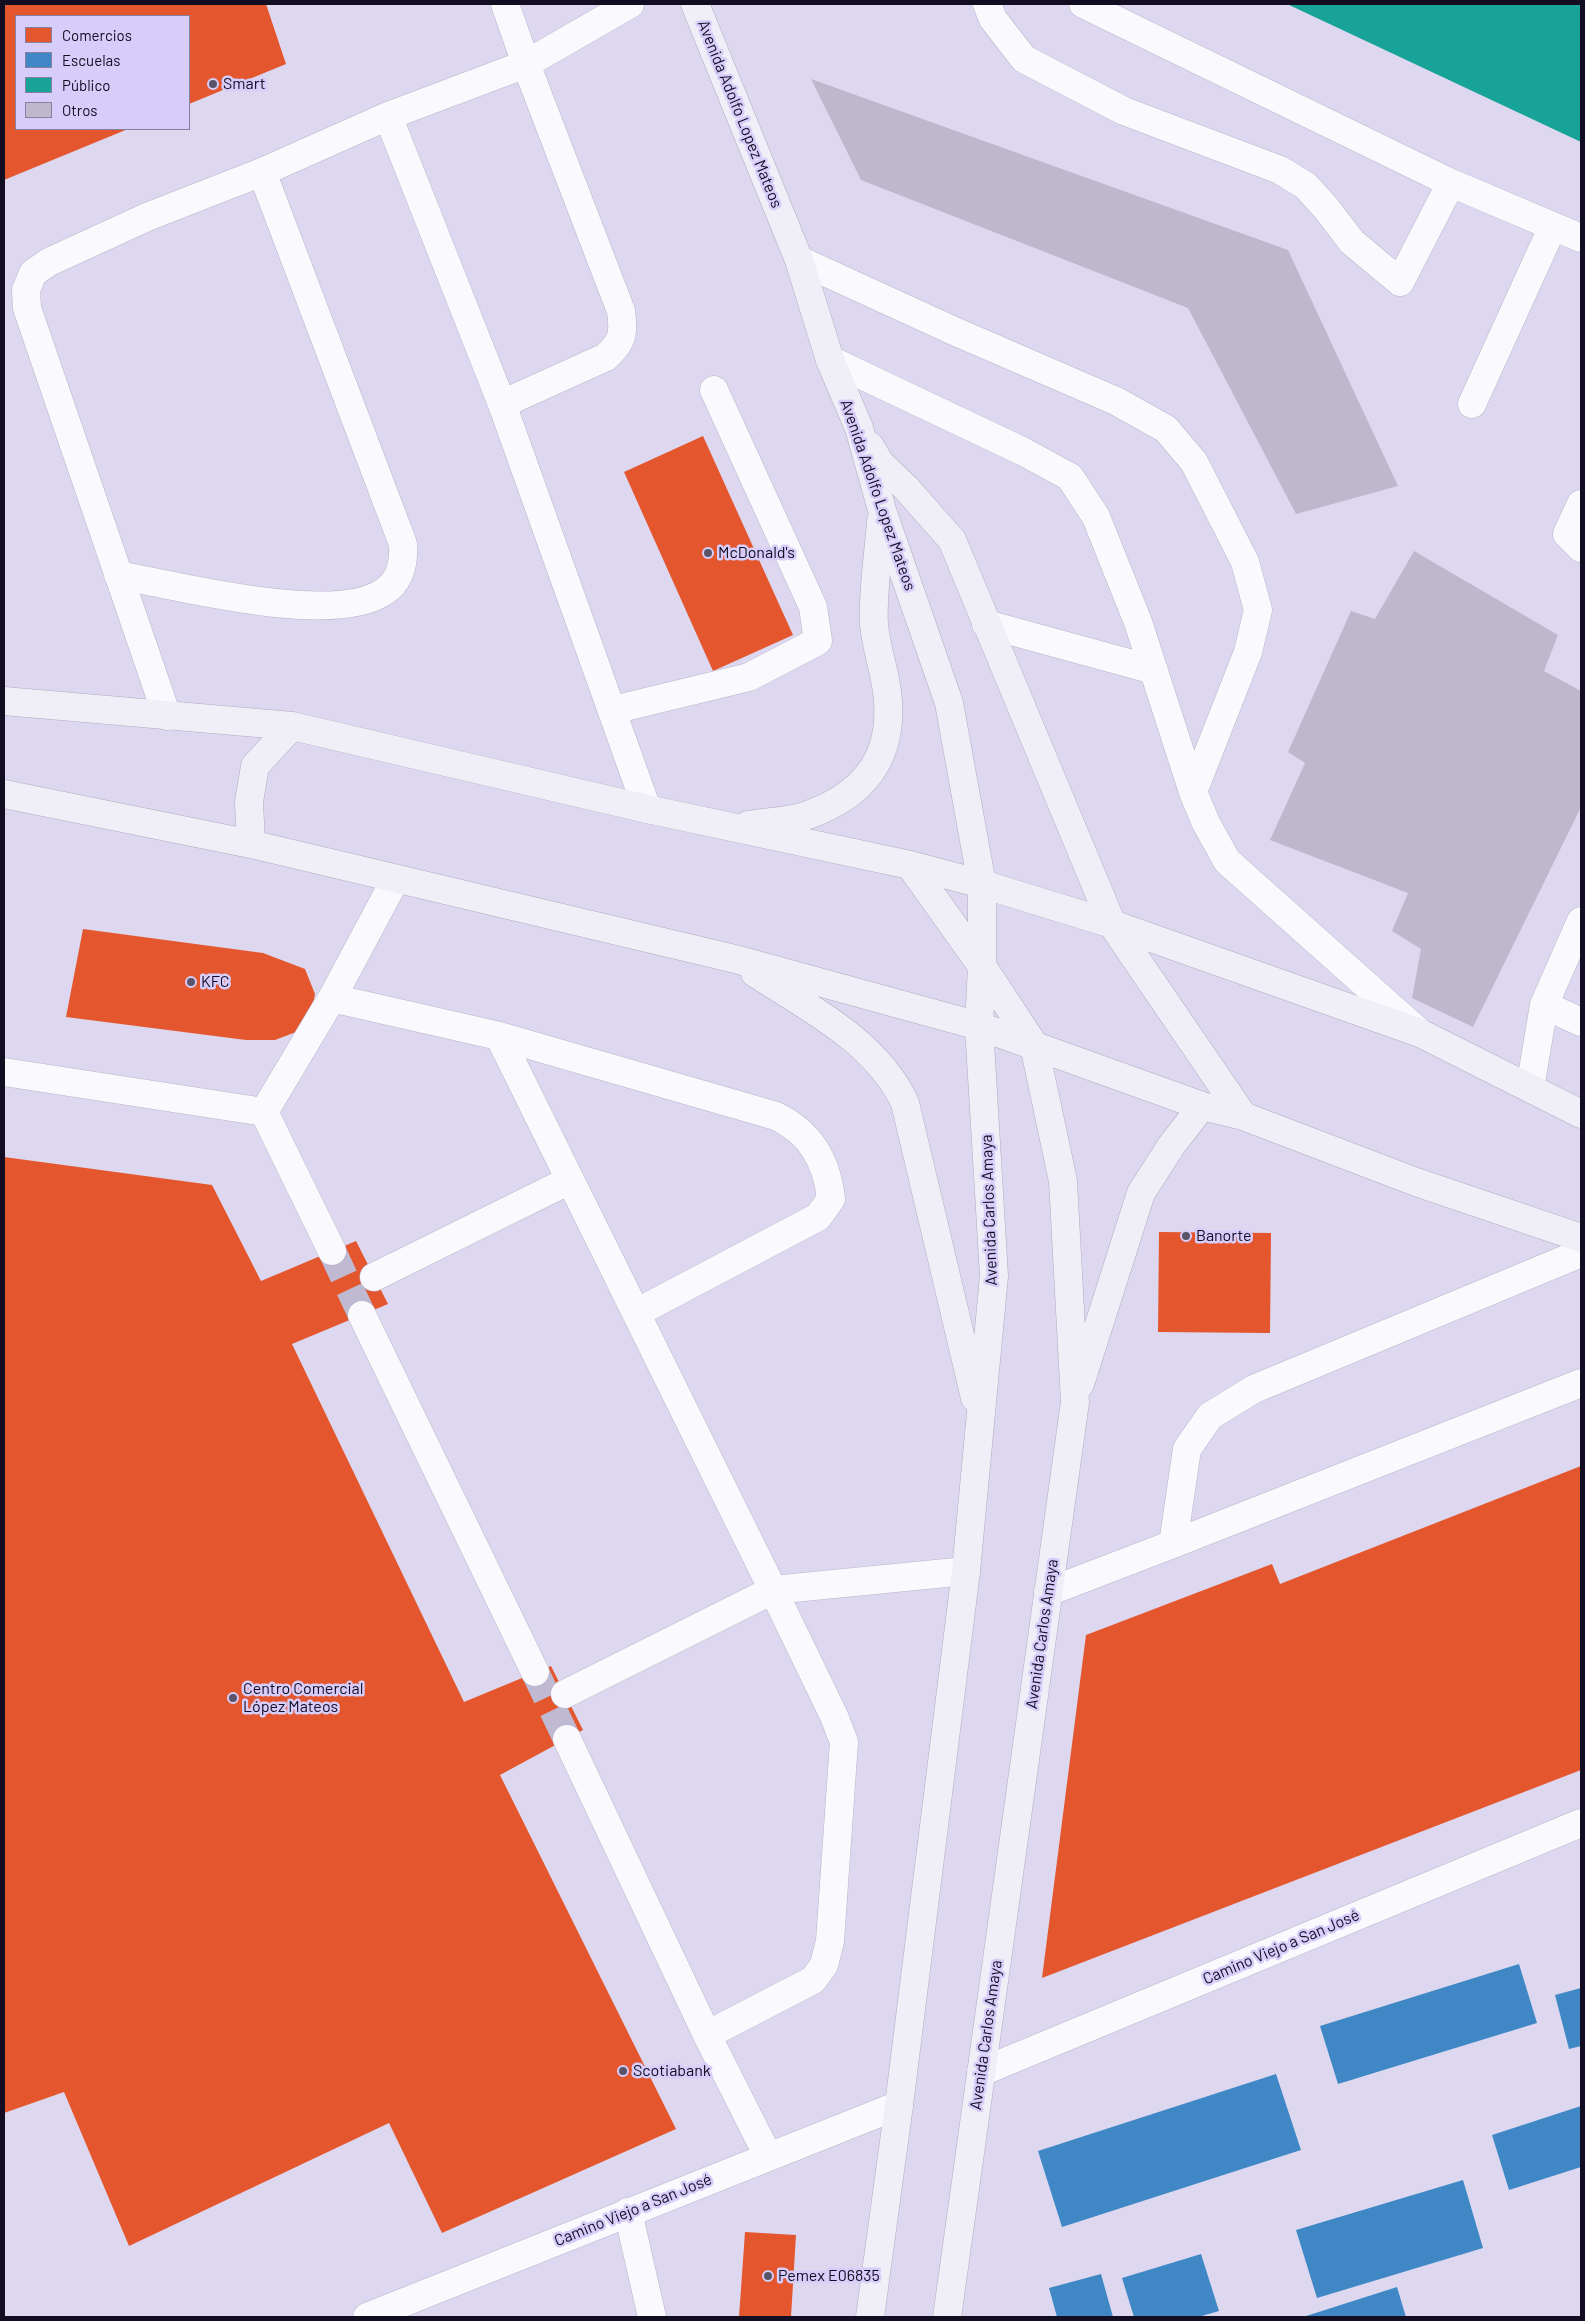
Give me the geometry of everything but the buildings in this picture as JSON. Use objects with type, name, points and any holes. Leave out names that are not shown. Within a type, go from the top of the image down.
[{"type":"main road","name":"Avenida Adolfo Lopez Mateos","points":[[695,4],[799,260],[830,360],[858,428],[882,510],[950,703],[982,884]]},
{"type":"main road","points":[[858,428],[880,462],[952,540],[1112,924],[1243,1116]]},
{"type":"main road","points":[[733,828],[807,816],[850,793],[869,776],[881,757],[886,736],[888,702],[874,624],[882,510]]},
{"type":"main road","points":[[4,701],[292,726],[733,828],[910,865],[982,884],[1112,924],[1420,1033],[1581,1114]]},
{"type":"main road","points":[[251,844],[249,802],[255,766],[292,726]]},
{"type":"main road","points":[[4,794],[251,844],[395,880],[735,959],[979,1026],[1034,1044],[1202,1106],[1243,1116],[1416,1182],[1581,1238]]},
{"type":"main road","name":"Avenida Carlos Amaya","points":[[910,865],[982,966],[1034,1044],[1063,1181],[1075,1402],[947,2317]]},
{"type":"main road","name":"Avenida Carlos Amaya","points":[[870,2317],[899,2105],[966,1571],[994,1276],[979,1026],[982,966],[982,884]]},
{"type":"main road","points":[[735,959],[852,1038],[897,1086],[905,1103],[981,1420]]},
{"type":"main road","points":[[1075,1402],[1140,1193],[1170,1146],[1202,1106]]},
{"type":"street","points":[[502,404],[606,357],[618,346],[624,330],[621,312],[505,4]]},
{"type":"street","points":[[167,716],[27,308],[26,290],[33,273],[49,262],[148,217],[262,172],[388,116],[526,64],[630,4]]},
{"type":"street","points":[[987,4],[993,18],[1024,59],[1124,111],[1280,170],[1306,186],[1352,242],[1400,282],[1451,183]]},
{"type":"street","points":[[1083,4],[1451,183],[1581,238]]},
{"type":"street","points":[[388,116],[502,404],[647,808]]},
{"type":"street","points":[[118,575],[291,606],[353,604],[386,591],[400,574],[404,560],[403,544],[262,172]]},
{"type":"street","points":[[1472,404],[1553,226]]},
{"type":"street","points":[[799,260],[954,331],[1116,401],[1166,429],[1194,462],[1245,562],[1258,610],[1248,652],[1193,792]]},
{"type":"street","points":[[830,360],[1024,452],[1070,477],[1096,518],[1138,622],[1193,792],[1206,823],[1227,861],[1420,1033]]},
{"type":"street","points":[[613,710],[749,677],[818,641],[813,608],[714,390]]},
{"type":"street","points":[[1581,504],[1567,534],[1581,548]]},
{"type":"street","points":[[986,624],[1154,670]]},
{"type":"street","points":[[264,1112],[332,998],[395,880]]},
{"type":"street","points":[[1530,1088],[1544,1005],[1581,921]]},
{"type":"street","points":[[332,998],[499,1036],[776,1116],[794,1125],[810,1140],[829,1177],[831,1199],[818,1217],[636,1313]]},
{"type":"street","points":[[1544,1005],[1581,1022]]},
{"type":"street","points":[[499,1036],[773,1590],[834,1716],[844,1742],[830,1941],[824,1965],[813,1980],[707,2035]]},
{"type":"street","points":[[4,1072],[264,1112]]},
{"type":"street","points":[[264,1112],[332,1251]]},
{"type":"street","points":[[374,1276],[570,1180]]},
{"type":"street","points":[[1173,1544],[1187,1449],[1210,1416],[1254,1389],[1581,1253]]},
{"type":"street","points":[[362,1315],[535,1672]]},
{"type":"street","points":[[1048,1592],[1581,1383]]},
{"type":"street","points":[[565,1694],[773,1590],[966,1571]]},
{"type":"street","points":[[567,1738],[707,2035],[768,2156]]},
{"type":"street","name":"Camino Viejo a San José","points":[[981,2072],[1581,1823]]},
{"type":"street","name":"Camino Viejo a San José","points":[[367,2317],[899,2105]]},
{"type":"street","points":[[628,2212],[652,2317]]},
{"type":"tunnel","points":[[332,1251],[362,1315]]},
{"type":"tunnel","points":[[535,1672],[567,1739]]},
{"type":"place","name":"Smart","points":[[213,84]]},
{"type":"place","name":"McDonald's","points":[[708,553]]},
{"type":"place","name":"KFC","points":[[191,982]]},
{"type":"place","name":"Banorte","points":[[1186,1236]]},
{"type":"place","name":"Centro Comercial López Mateos","points":[[233,1698]]},
{"type":"place","name":"Scotiabank","points":[[623,2071]]},
{"type":"place","name":"Pemex E06835","points":[[768,2276]]}]
